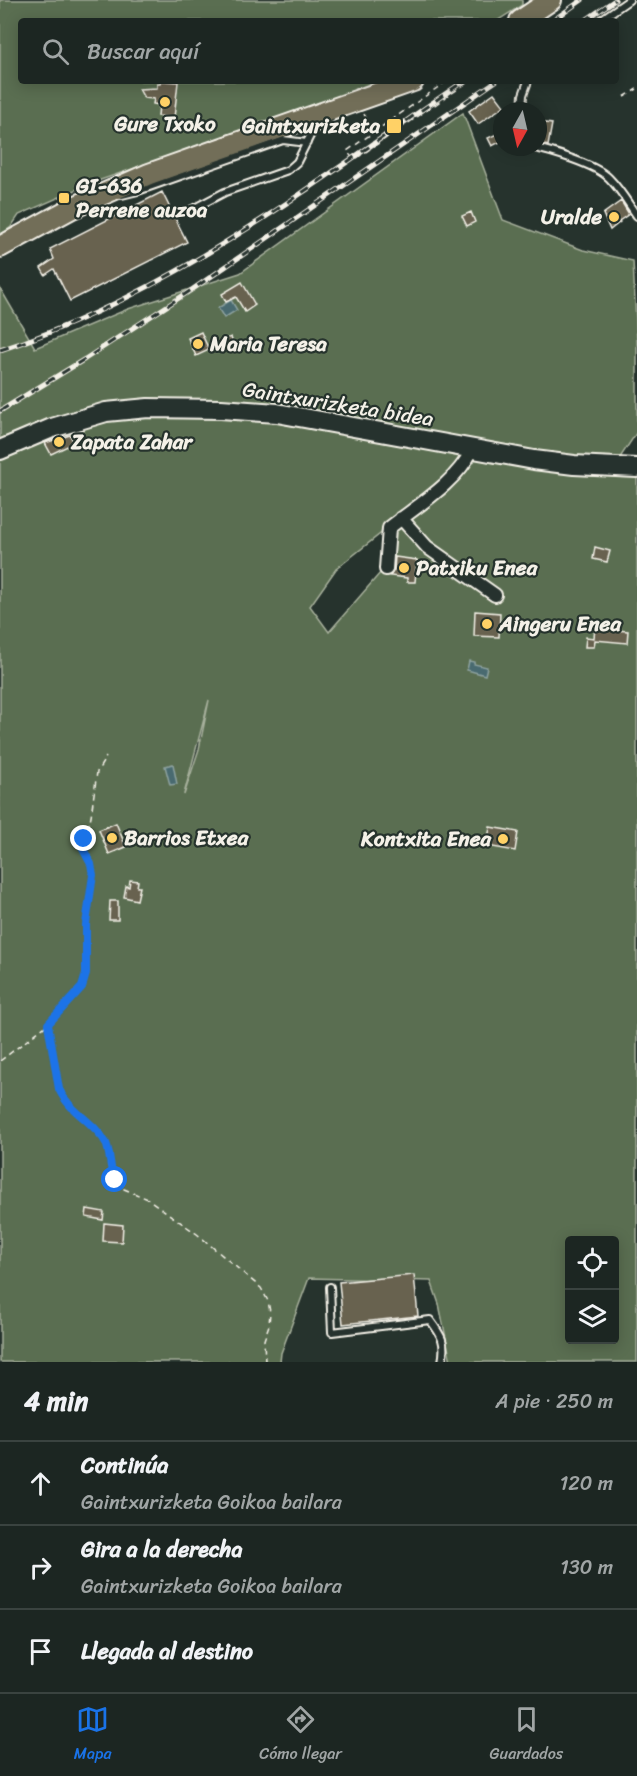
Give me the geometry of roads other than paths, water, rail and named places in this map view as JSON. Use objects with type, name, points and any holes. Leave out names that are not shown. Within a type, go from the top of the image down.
[{"type":"main road","points":[[524,18],[545,2]]},
{"type":"main road","points":[[0,247],[72,208],[149,174],[347,108],[406,84]]},
{"type":"main road","name":"Gaintxurizketa bidea","points":[[0,450],[52,428],[106,412],[148,408],[221,409],[277,413],[472,450],[564,464],[637,468]]},
{"type":"street","points":[[386,569],[389,528],[452,479],[465,464],[472,450]]},
{"type":"street","points":[[401,518],[427,547],[495,595]]},
{"type":"lane","points":[[603,18],[629,0]]},
{"type":"lane","points":[[523,102],[527,84]]},
{"type":"lane","points":[[189,211],[225,192],[288,170],[297,162],[314,130],[336,117]]},
{"type":"lane","points":[[72,208],[138,191],[283,140],[307,143]]},
{"type":"lane","points":[[547,150],[591,167],[607,176],[637,216]]},
{"type":"lane","points":[[330,1287],[332,1332],[430,1320],[441,1335],[445,1349],[442,1362]]},
{"type":"water","points":[[231,300],[237,310],[224,318],[218,308]]},
{"type":"water","points":[[469,661],[487,667],[485,675],[467,670]]},
{"type":"water","points":[[173,764],[177,784],[170,785],[165,766]]},
{"type":"railway","points":[[556,18],[582,0]]},
{"type":"railway","points":[[588,18],[615,0]]},
{"type":"railway","points":[[0,350],[63,327],[124,299],[184,267],[298,196],[460,84]]},
{"type":"railway","points":[[0,411],[193,289],[492,84]]},
{"type":"place","name":"Gure Txoko","points":[[165,102]]},
{"type":"place","name":"Gaintxurizketa","points":[[394,126]]},
{"type":"place","name":"GI-636 Perrene auzoa","points":[[64,198]]},
{"type":"place","name":"Uralde","points":[[614,217]]},
{"type":"place","name":"Maria Teresa","points":[[198,344]]},
{"type":"place","name":"Zapata Zahar","points":[[59,442]]},
{"type":"place","name":"Patxiku Enea","points":[[404,568]]},
{"type":"place","name":"Aingeru Enea","points":[[487,624]]},
{"type":"place","name":"Barrios Etxea","points":[[112,838]]},
{"type":"place","name":"Kontxita Enea","points":[[503,839]]}]
